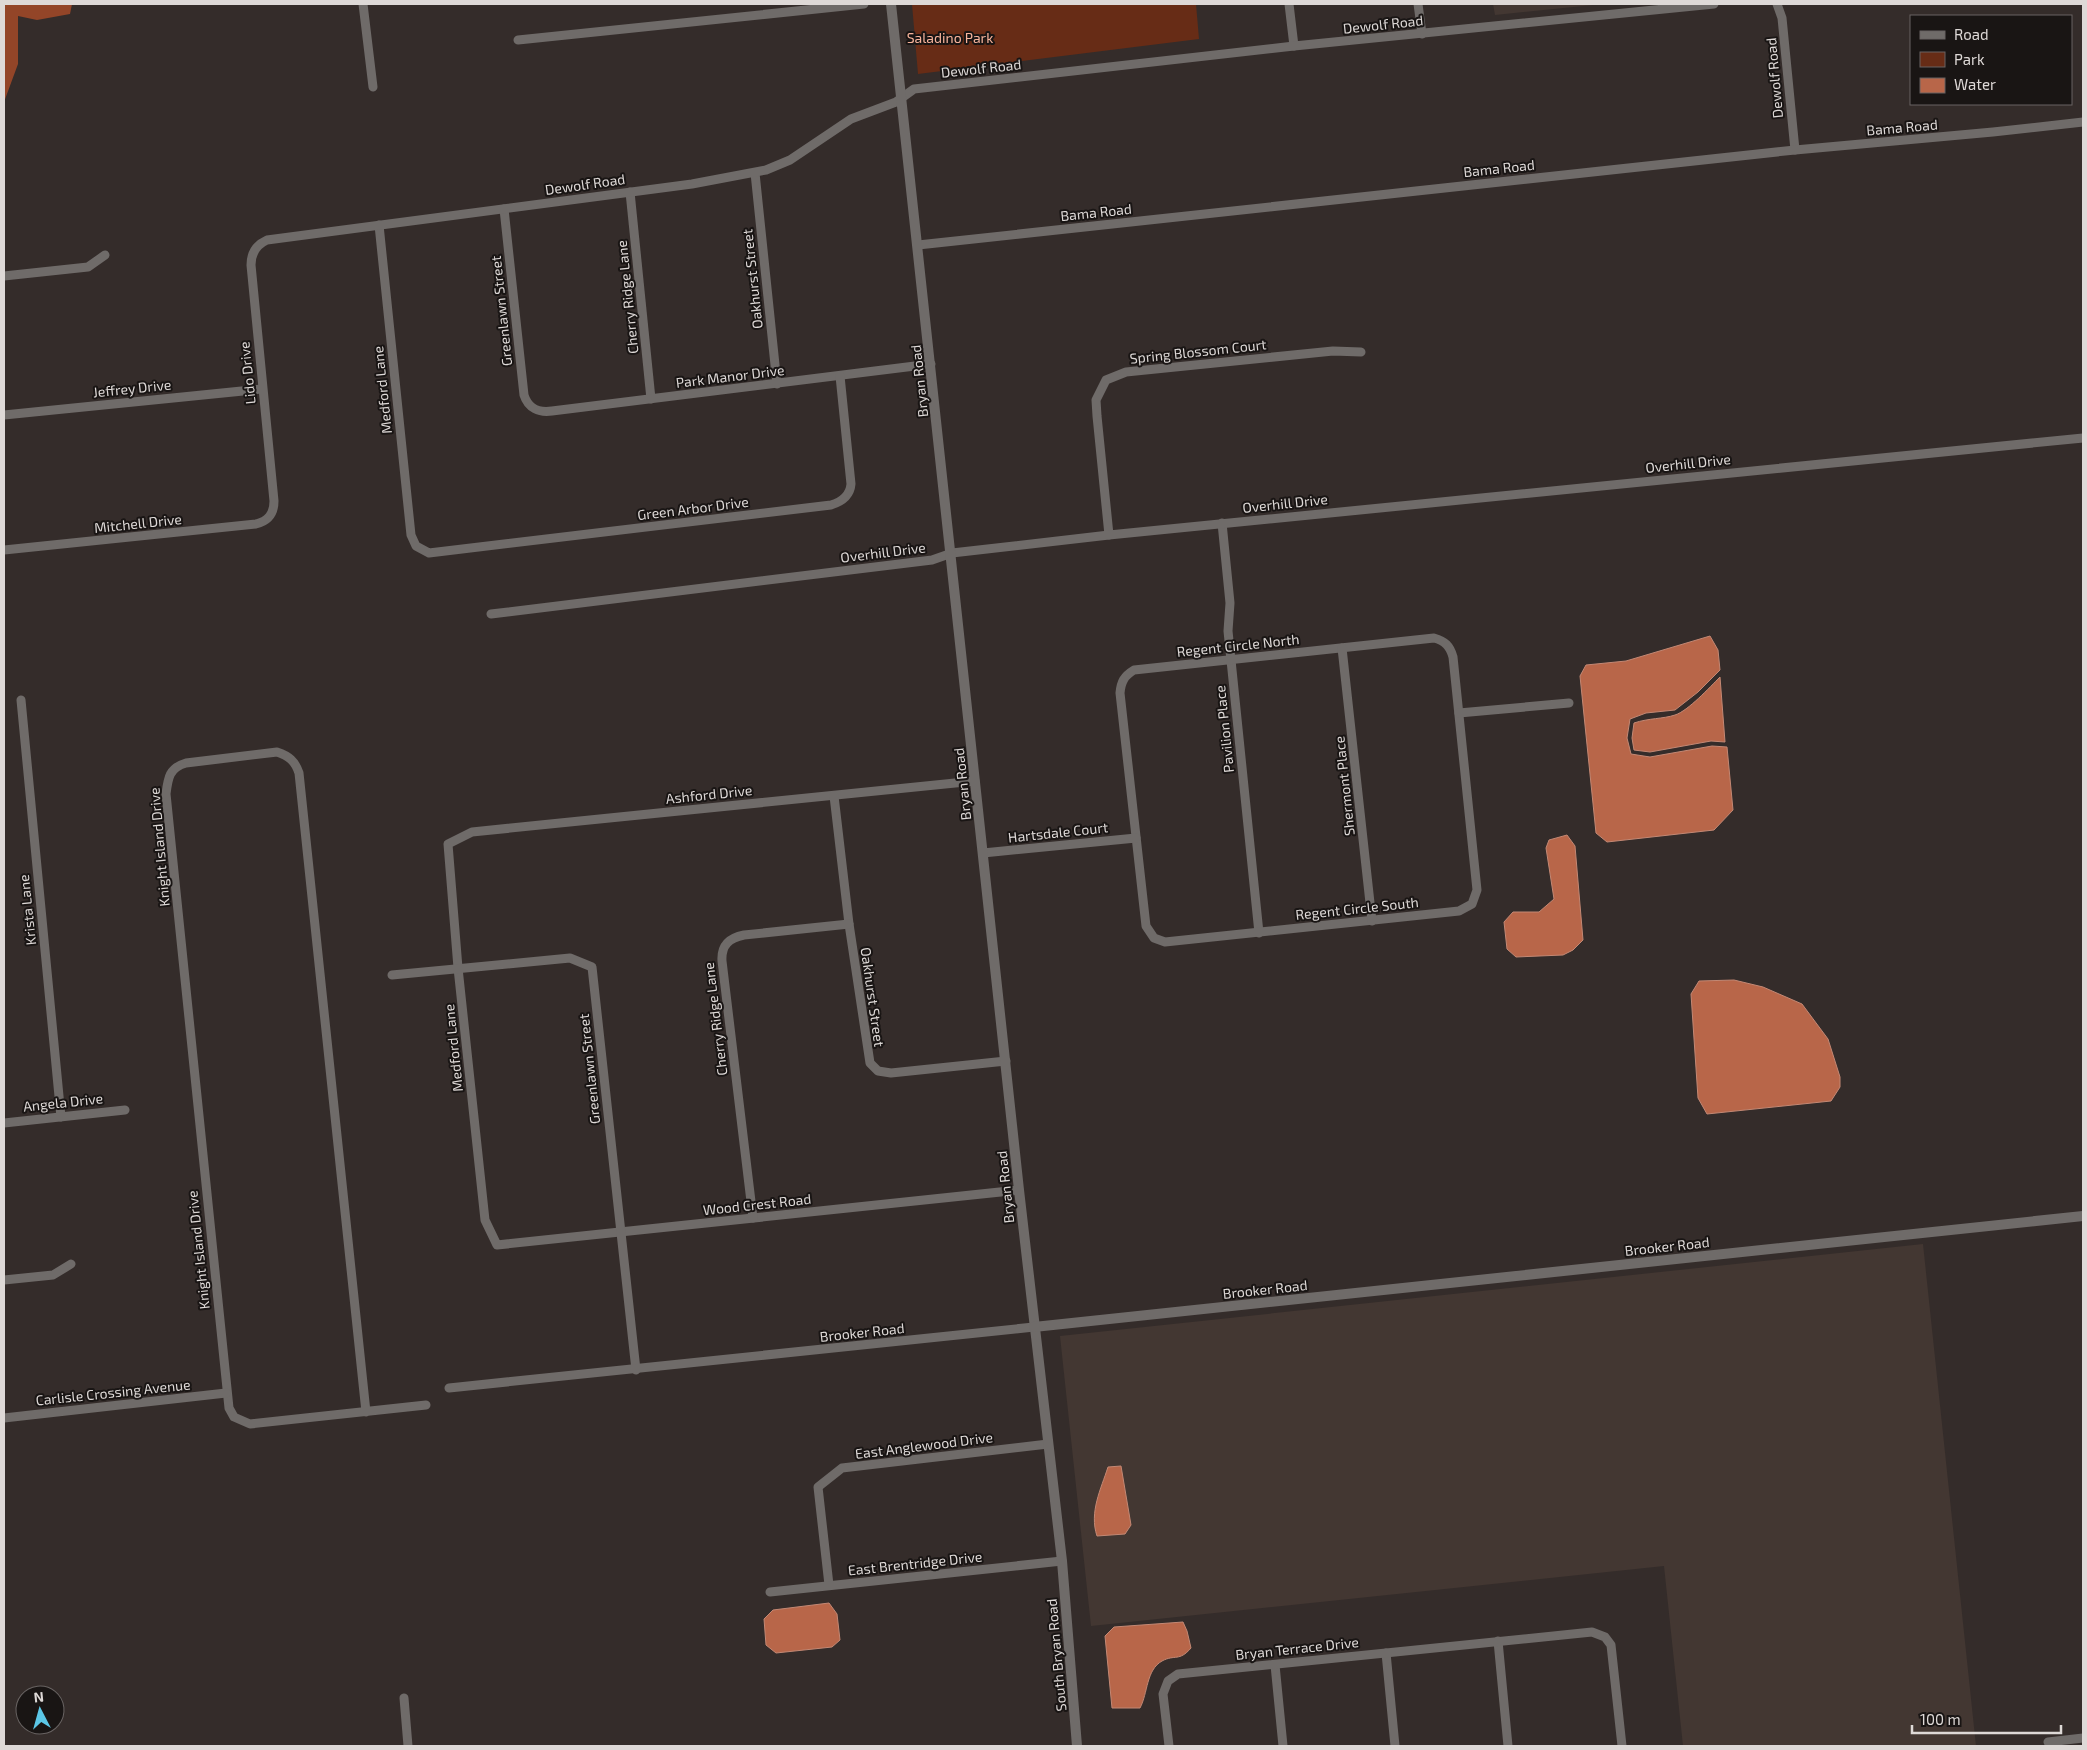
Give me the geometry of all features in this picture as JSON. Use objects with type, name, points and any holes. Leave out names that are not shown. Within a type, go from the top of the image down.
[{"type":"street","points":[[363,4],[373,87]]},
{"type":"street","points":[[518,40],[864,4]]},
{"type":"street","name":"Bryan Road","points":[[892,4],[1019,1190],[1062,1561]]},
{"type":"street","points":[[1290,4],[1294,46]]},
{"type":"street","points":[[1418,4],[1422,34]]},
{"type":"street","name":"Dewolf Road","points":[[273,239],[630,192],[755,173],[782,164],[851,119],[902,98],[914,89],[1294,46],[1714,4]]},
{"type":"street","name":"Dewolf Road","points":[[1778,4],[1782,18],[1795,150]]},
{"type":"street","name":"Bama Road","points":[[918,245],[1795,150],[2083,122]]},
{"type":"street","name":"Oakhurst Street","points":[[755,173],[777,384]]},
{"type":"street","name":"Cherry Ridge Lane","points":[[630,192],[651,399]]},
{"type":"street","name":"Greenlawn Street","points":[[504,209],[524,395],[533,408]]},
{"type":"street","name":"Medford Lane","points":[[379,225],[411,535],[419,549]]},
{"type":"street","name":"Lido Drive","points":[[271,515],[274,501],[251,259],[256,247],[263,242],[273,239]]},
{"type":"street","points":[[4,276],[88,266],[105,255]]},
{"type":"street","name":"Spring Blossom Court","points":[[1109,535],[1096,416],[1096,400],[1106,380],[1126,372],[1333,351],[1361,352]]},
{"type":"street","name":"Park Manor Drive","points":[[533,408],[548,412],[931,364]]},
{"type":"street","name":"Green Arbor Drive","points":[[419,549],[429,553],[439,553],[830,505],[838,502],[847,495],[851,484],[840,376]]},
{"type":"street","name":"Jeffrey Drive","points":[[4,415],[262,389]]},
{"type":"street","name":"Overhill Drive","points":[[491,614],[932,560],[952,553],[1109,535],[2083,438]]},
{"type":"street","name":"Mitchell Drive","points":[[4,550],[256,524],[266,520],[271,515]]},
{"type":"street","name":"Pavilion Place","points":[[1222,523],[1230,603],[1228,631],[1260,933]]},
{"type":"street","name":"Regent Circle North","points":[[1136,838],[1120,693],[1123,680],[1134,670],[1434,638],[1442,640],[1451,650],[1460,713]]},
{"type":"street","name":"Shermont Place","points":[[1342,648],[1372,921]]},
{"type":"street","name":"Krista Lane","points":[[21,700],[61,1116]]},
{"type":"street","points":[[1460,713],[1569,703]]},
{"type":"street","name":"Regent Circle South","points":[[1136,838],[1146,926],[1154,938],[1165,942],[1459,912],[1472,904],[1477,890],[1460,713]]},
{"type":"street","name":"Knight Island Drive","points":[[366,1412],[299,773],[292,759],[277,752],[186,763],[176,766],[168,778],[166,794],[229,1408],[234,1417],[250,1424],[366,1412],[426,1405]]},
{"type":"street","name":"Ashford Drive","points":[[448,844],[472,832],[975,781]]},
{"type":"street","name":"Oakhurst Street","points":[[834,796],[849,924],[868,1056],[874,1068],[878,1071],[891,1073],[1006,1061]]},
{"type":"street","name":"Hartsdale Court","points":[[983,853],[1136,838]]},
{"type":"street","name":"Medford Lane","points":[[448,844],[458,968],[485,1220],[497,1245]]},
{"type":"street","name":"Cherry Ridge Lane","points":[[753,1218],[722,961],[723,949],[730,940],[744,935],[849,924]]},
{"type":"street","name":"Greenlawn Street","points":[[392,975],[570,958],[592,967],[636,1370]]},
{"type":"street","name":"Angela Drive","points":[[4,1123],[125,1110]]},
{"type":"street","name":"Wood Crest Road","points":[[497,1245],[1019,1190]]},
{"type":"street","name":"Brooker Road","points":[[449,1388],[636,1370],[2083,1216]]},
{"type":"street","points":[[4,1280],[53,1275],[71,1264]]},
{"type":"street","name":"Carlisle Crossing Avenue","points":[[4,1418],[226,1393]]},
{"type":"street","name":"East Anglewood Drive","points":[[829,1585],[818,1488],[842,1468],[1048,1444]]},
{"type":"street","name":"East Brentridge Drive","points":[[770,1592],[1062,1561]]},
{"type":"street","name":"South Bryan Road","points":[[1062,1561],[1077,1746]]},
{"type":"street","name":"Bryan Terrace Drive","points":[[1169,1746],[1163,1694],[1164,1687],[1172,1677],[1189,1672],[1275,1665],[1584,1632],[1599,1633],[1605,1636],[1612,1645],[1622,1746]]},
{"type":"street","points":[[1498,1641],[1508,1746]]},
{"type":"street","points":[[1386,1653],[1395,1746]]},
{"type":"street","points":[[1275,1665],[1283,1746]]},
{"type":"street","points":[[404,1698],[408,1746]]},
{"type":"street","points":[[2048,1742],[2083,1738]]},
{"type":"shaded area","points":[[4,4],[72,4],[70,14],[37,20],[18,16],[18,64],[4,102]]},
{"type":"shaded area","points":[[1493,4],[1603,4],[1495,15]]},
{"type":"shaded area","points":[[1923,1244],[1976,1746],[1683,1746],[1664,1566],[1091,1626],[1060,1336]]},
{"type":"green space","name":"Saladino Park","points":[[912,4],[1196,4],[1199,39],[918,74]]},
{"type":"water","points":[[1710,636],[1718,650],[1720,670],[1698,692],[1675,710],[1646,713],[1630,719],[1627,738],[1631,754],[1650,757],[1712,746],[1727,747],[1733,810],[1714,830],[1607,842],[1596,833],[1580,676],[1586,665],[1626,661]]},
{"type":"water","points":[[1720,677],[1725,742],[1711,741],[1650,752],[1634,750],[1632,738],[1634,723],[1680,713],[1699,698]]},
{"type":"water","points":[[1567,835],[1575,846],[1583,940],[1573,950],[1563,955],[1516,957],[1507,949],[1504,922],[1513,912],[1539,912],[1554,899],[1546,848],[1549,840]]},
{"type":"water","points":[[1734,980],[1763,987],[1802,1004],[1828,1039],[1840,1077],[1840,1087],[1831,1101],[1707,1114],[1698,1098],[1691,994],[1699,981]]},
{"type":"water","points":[[1121,1466],[1131,1525],[1125,1534],[1097,1536],[1094,1518],[1102,1484],[1108,1467]]},
{"type":"water","points":[[829,1603],[837,1614],[840,1640],[832,1647],[776,1653],[766,1645],[764,1619],[773,1610]]},
{"type":"water","points":[[1183,1622],[1191,1648],[1183,1655],[1166,1659],[1157,1665],[1150,1676],[1140,1708],[1112,1708],[1105,1636],[1114,1627]]}]
